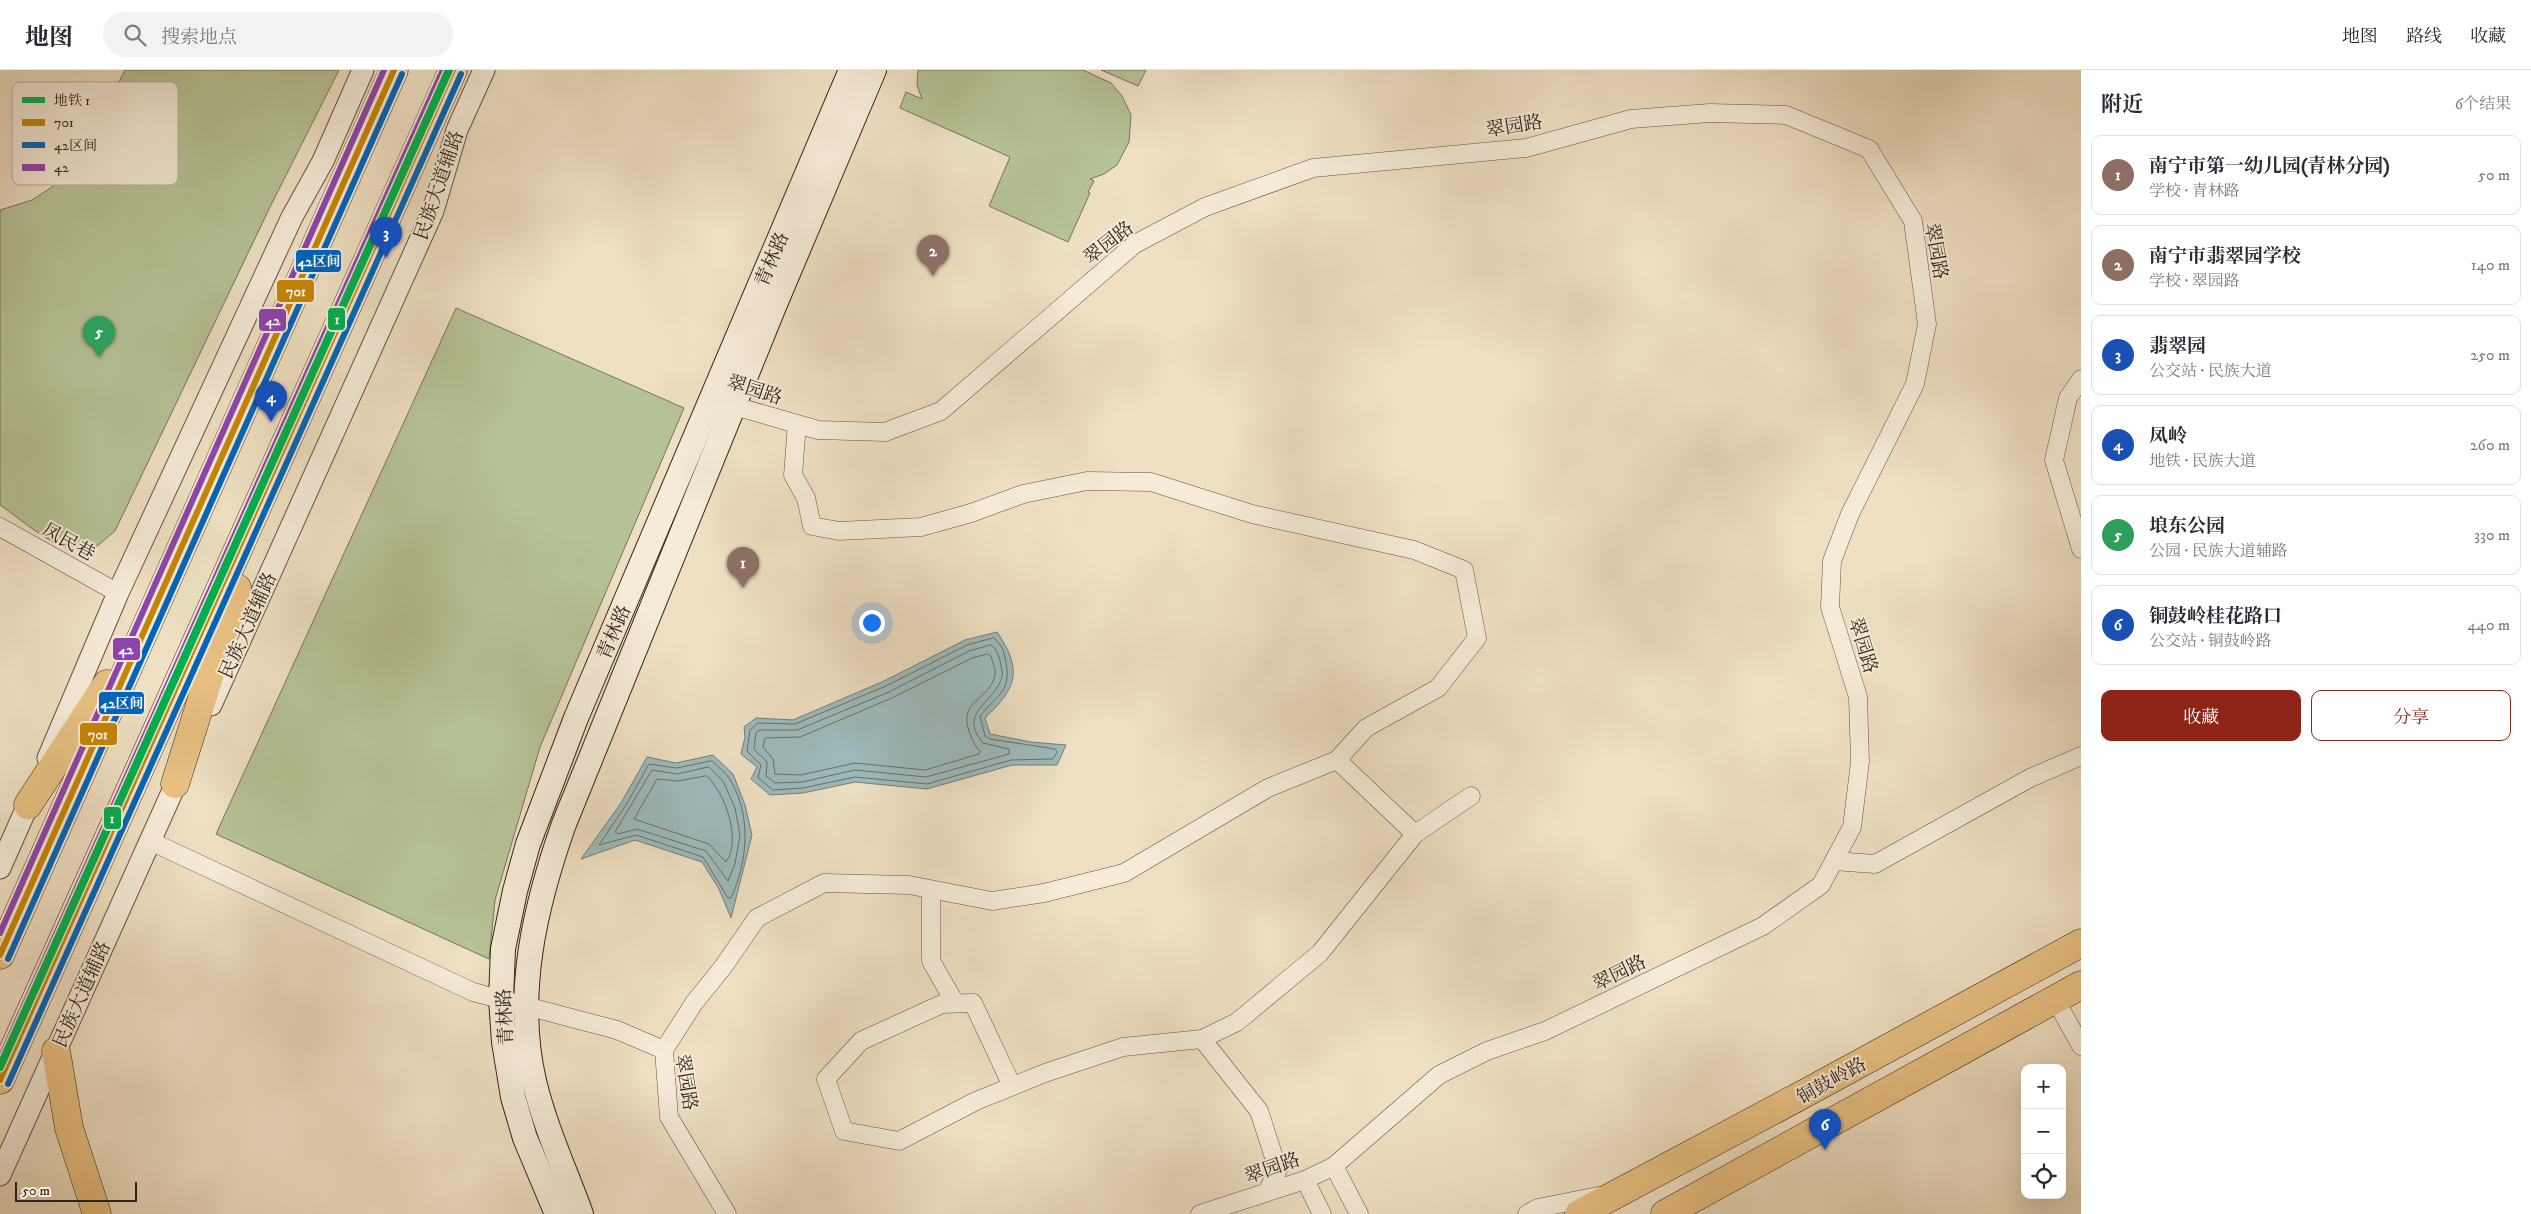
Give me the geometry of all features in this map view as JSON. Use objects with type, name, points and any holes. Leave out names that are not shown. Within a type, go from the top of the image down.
[{"type":"main road","points":[[0,955],[394,70]]},
{"type":"main road","points":[[0,1080],[453,70]]},
{"type":"main road","name":"青林路","points":[[581,1214],[542,1109],[534,1080],[528,1046],[528,963],[537,910],[549,867],[722,403],[851,70]]},
{"type":"main road","name":"青林路","points":[[557,1214],[526,1138],[513,1097],[504,1042],[501,999],[503,949],[514,891],[528,844],[576,718],[874,70]]},
{"type":"main road","points":[[176,784],[275,467]]},
{"type":"main road","points":[[28,805],[145,626]]},
{"type":"main road","name":"铜鼓岭路","points":[[1579,1214],[2081,943]]},
{"type":"main road","name":"铜鼓岭路","points":[[1665,1214],[2081,985]]},
{"type":"main road","points":[[1903,1040],[1921,1073]]},
{"type":"main road","points":[[56,1051],[69,1128],[98,1214]]},
{"type":"street","points":[[0,868],[118,593],[292,217],[323,161],[363,70]]},
{"type":"street","name":"民族大道辅路","points":[[0,1175],[432,211],[457,130],[484,70]]},
{"type":"street","name":"翠园路","points":[[722,403],[818,430],[885,432],[941,411],[1134,244],[1205,207],[1313,168],[1526,148],[1632,119],[1710,113],[1786,114],[1870,149],[1913,221],[1927,324],[1915,384],[1850,514],[1832,561],[1830,607],[1858,697],[1860,762],[1852,827],[1821,885],[1764,926],[1545,1031],[1487,1051],[1439,1075],[1334,1166],[1305,1180],[1200,1214]]},
{"type":"street","points":[[2081,379],[2068,398],[2054,460],[2081,549]]},
{"type":"street","points":[[664,1050],[694,1003],[723,967],[757,918],[824,883],[909,885],[992,901],[1044,893],[1124,873],[1268,788],[1337,760],[1366,728],[1438,688],[1477,638],[1464,570],[1414,550],[1252,514],[1151,482],[1087,481],[1023,494],[971,513],[921,527],[839,531],[812,526],[806,498],[793,475],[797,424]]},
{"type":"street","name":"凤民巷","points":[[0,527],[118,593]]},
{"type":"street","points":[[1834,861],[1874,864],[2030,778],[2081,756]]},
{"type":"street","points":[[1337,760],[1416,834]]},
{"type":"street","points":[[1012,1086],[973,1003],[942,1004],[861,1041],[826,1079],[844,1131],[900,1141],[976,1101],[1012,1086],[1123,1047],[1202,1040],[1237,1022],[1320,953],[1416,834],[1471,796]]},
{"type":"street","name":"翠园路","points":[[150,841],[473,992],[617,1030],[664,1050],[669,1118],[727,1214]]},
{"type":"street","points":[[931,890],[931,961],[956,1003]]},
{"type":"street","points":[[2055,999],[2081,1046]]},
{"type":"street","points":[[1202,1040],[1259,1111],[1278,1170],[1267,1192]]},
{"type":"street","points":[[1334,1166],[1359,1214]]},
{"type":"street","points":[[1305,1180],[1322,1214]]},
{"type":"street","points":[[1527,1214],[1538,1208],[1620,1191]]},
{"type":"green space","points":[[125,70],[339,70],[270,207],[115,531],[94,548],[70,549],[57,544],[32,529],[0,505],[0,210],[32,200],[55,185],[178,185],[178,82],[119,82]]},
{"type":"green space","points":[[918,70],[1083,70],[1111,83],[1122,96],[1131,115],[1129,142],[1117,165],[1104,174],[1090,179],[1094,181],[1088,192],[1090,193],[1068,242],[989,206],[1010,157],[900,108],[906,92],[922,99],[917,85]]},
{"type":"green space","points":[[1101,70],[1146,70],[1138,86]]},
{"type":"green space","points":[[456,308],[684,408],[540,747],[495,900],[489,959],[216,834]]},
{"type":"water","points":[[997,632],[1011,657],[1013,678],[1010,688],[1004,697],[985,718],[990,734],[1031,742],[1066,745],[1057,765],[1012,765],[927,789],[855,782],[803,793],[770,795],[751,779],[757,767],[741,754],[745,737],[744,727],[756,718],[793,720],[884,681],[965,640]]},
{"type":"water","points":[[713,755],[733,774],[745,805],[752,835],[731,918],[719,889],[702,862],[635,840],[581,859],[621,803],[647,757],[676,763]]},
{"type":"metro line","name":"1","points":[[0,1067],[449,70]]},
{"type":"transit line","name":"42","points":[[0,933],[384,70]]},
{"type":"transit line","name":"701","points":[[0,955],[394,70]]},
{"type":"transit line","name":"42","points":[[0,1059],[443,70]]},
{"type":"transit line","name":"701","points":[[0,1080],[453,70]]},
{"type":"transit line","name":"42区间","points":[[8,959],[402,74]]},
{"type":"transit line","name":"42区间","points":[[8,1084],[461,74]]},
{"type":"place","name":"翡翠园","points":[[386,258]]},
{"type":"place","name":"南宁市翡翠园学校","points":[[933,276]]},
{"type":"place","name":"埌东公园","points":[[99,357]]},
{"type":"place","name":"凤岭","points":[[271,422]]},
{"type":"place","name":"南宁市第一幼儿园(青林分园)","points":[[743,588]]},
{"type":"place","name":"铜鼓岭桂花路口","points":[[1825,1150]]}]
